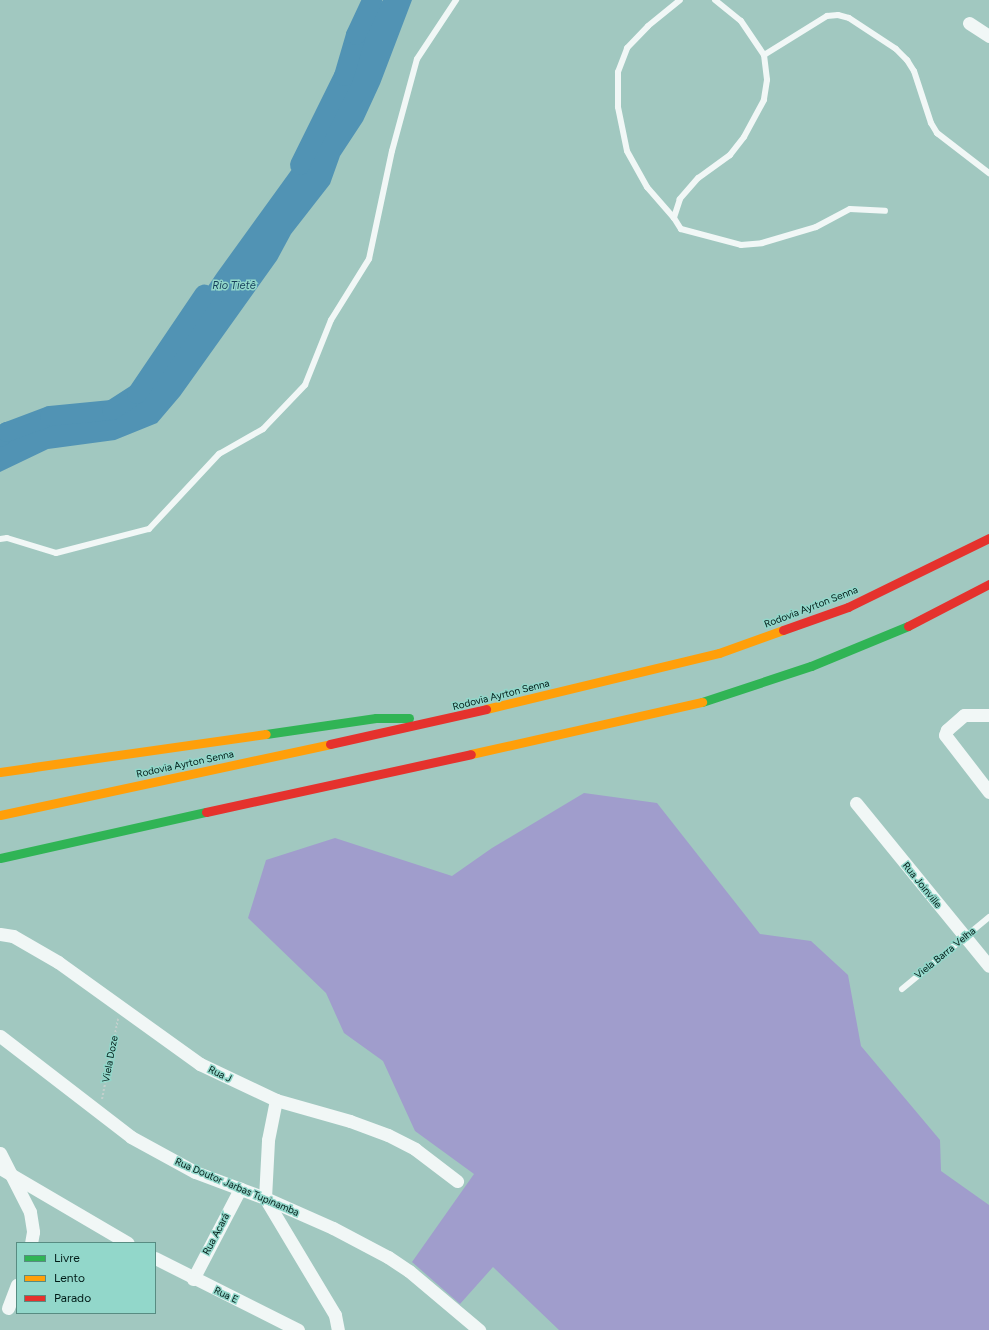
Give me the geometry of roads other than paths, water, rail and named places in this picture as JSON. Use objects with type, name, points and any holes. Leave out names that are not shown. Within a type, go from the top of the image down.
[{"type":"main road","name":"Rodovia Ayrton Senna","points":[[0,816],[455,717],[719,654],[848,606],[989,538]]},
{"type":"main road","points":[[0,858],[695,704],[811,666],[881,638],[989,584]]},
{"type":"main road","points":[[0,772],[376,718],[455,717]]},
{"type":"street","points":[[969,23],[989,36]]},
{"type":"street","points":[[989,715],[964,715],[947,730],[947,739],[952,747],[989,792]]},
{"type":"street","name":"Rua Joinville","points":[[856,803],[964,938],[989,966]]},
{"type":"street","name":"Rua J","points":[[0,934],[13,936],[58,962],[200,1064],[276,1100],[350,1121],[388,1135],[415,1149],[458,1181]]},
{"type":"street","name":"Rua Doutor Jarbas Tupinamba","points":[[0,1036],[131,1137],[195,1172],[265,1198],[333,1228],[388,1257],[409,1271],[479,1330]]},
{"type":"street","points":[[276,1100],[268,1140],[265,1198],[335,1315],[338,1330]]},
{"type":"street","points":[[0,1153],[30,1212],[33,1232],[31,1242]]},
{"type":"street","points":[[0,1168],[126,1242]]},
{"type":"street","name":"Rua Acará","points":[[193,1279],[240,1189]]},
{"type":"street","name":"Rua E","points":[[156,1259],[193,1279],[298,1330]]},
{"type":"street","points":[[8,1308],[16,1288]]},
{"type":"lane","points":[[0,539],[7,538],[56,553],[149,529],[219,454],[263,429],[305,385],[331,320],[369,259],[392,151],[417,59],[456,0]]},
{"type":"lane","points":[[680,0],[648,26],[627,48],[618,72],[618,108],[627,151],[647,187],[681,228],[691,233],[740,245],[762,243],[816,228],[850,209],[885,211]]},
{"type":"lane","points":[[674,218],[680,199],[687,190],[730,155],[755,120],[764,100],[767,80],[764,55],[740,21],[715,0]]},
{"type":"lane","points":[[764,55],[827,16],[838,14],[849,18],[896,49],[907,60],[914,71],[931,123],[937,133],[989,173]]},
{"type":"lane","name":"Viela Barra Velha","points":[[902,989],[989,918]]},
{"type":"water","name":"Rio Tietê","points":[[383,0],[412,0],[380,84],[363,121],[340,156],[330,184],[291,234],[277,260],[180,396],[157,423],[115,440],[48,449],[0,472],[0,444],[31,419],[52,412],[87,412],[108,417],[148,385],[181,337],[188,316],[217,273],[324,125],[363,30]]},
{"type":"waterway","name":"Rio Tietê","points":[[300,165],[344,76],[356,35],[372,0]]},
{"type":"waterway","name":"Rio Tietê","points":[[0,437],[7,432],[50,416],[112,410],[137,394],[204,295]]}]
